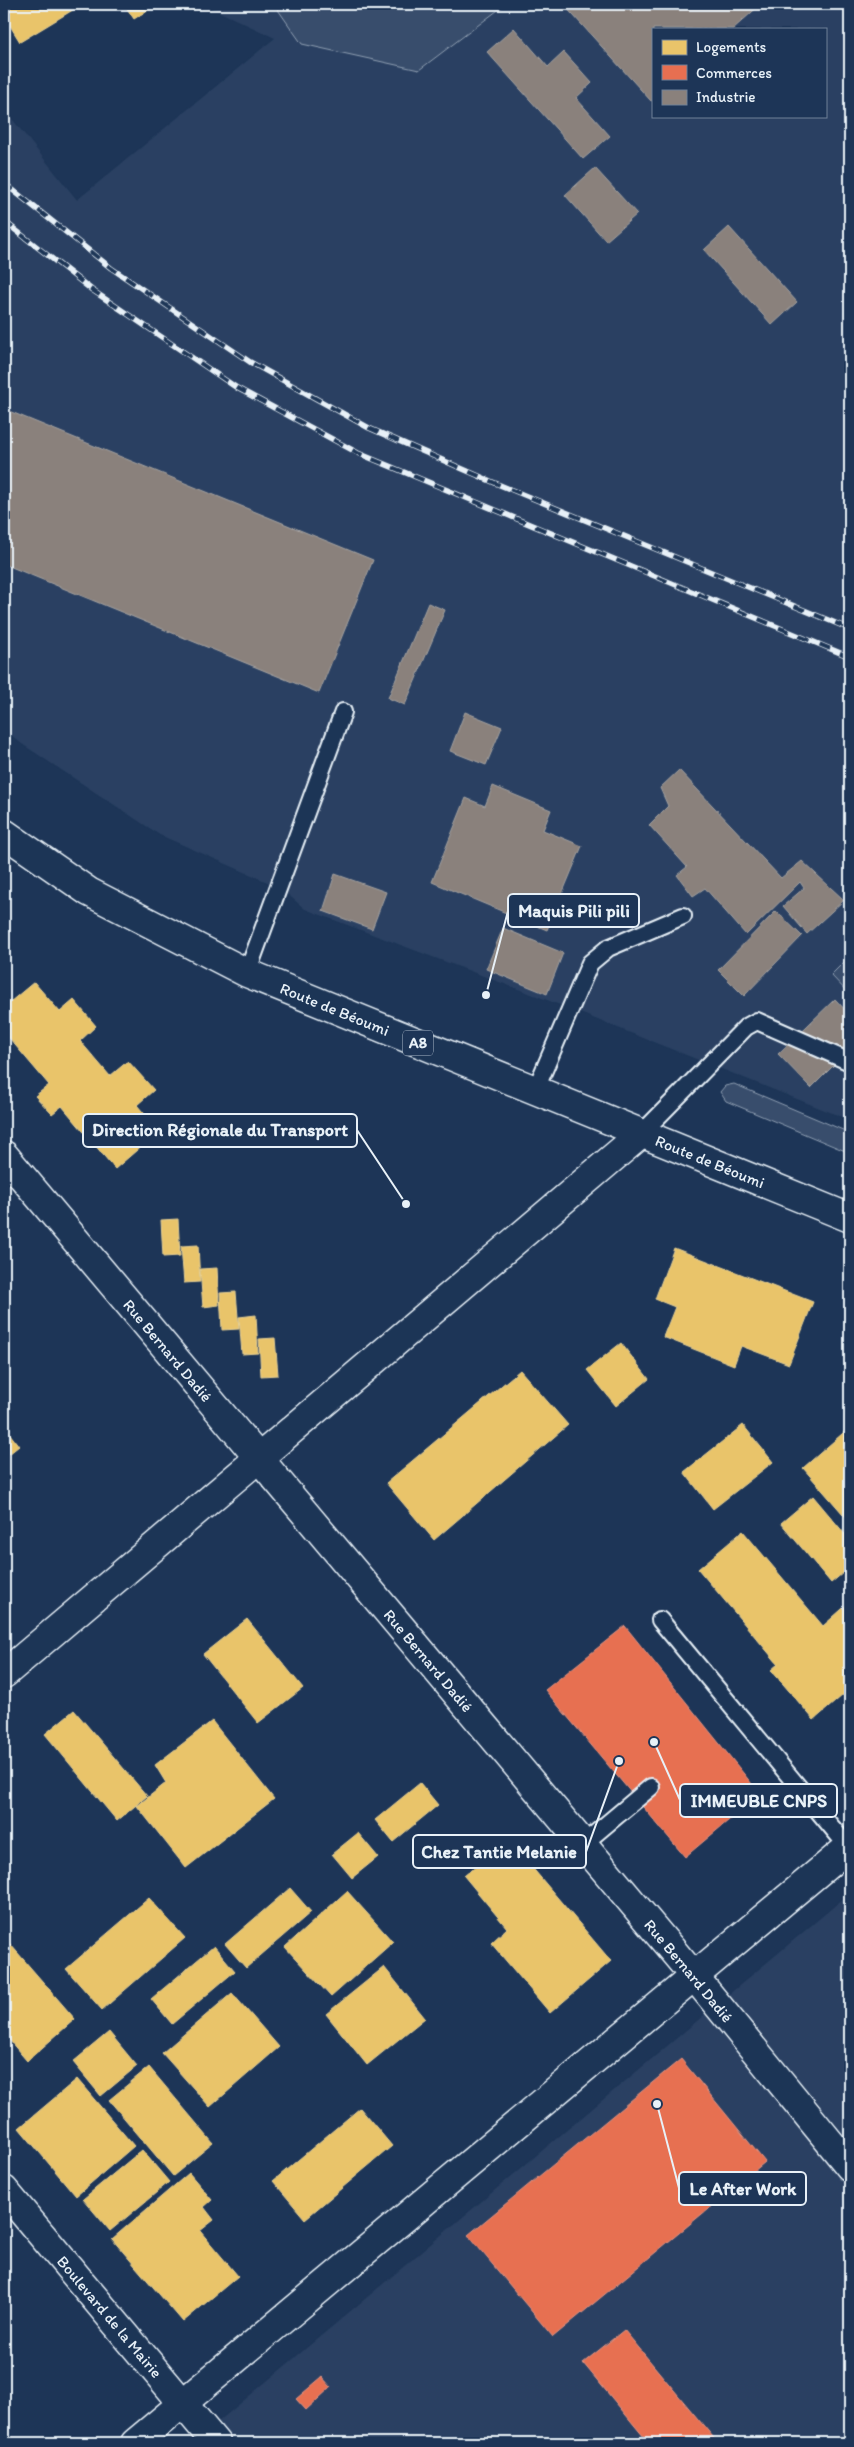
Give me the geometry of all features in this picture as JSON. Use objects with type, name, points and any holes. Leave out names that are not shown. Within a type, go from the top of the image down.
[{"type":"street","name":"Route de Béoumi","points":[[4,833],[89,892],[247,973],[850,1218]]},
{"type":"street","points":[[4,1674],[641,1134]]},
{"type":"street","name":"Rue Bernard Dadié","points":[[4,1155],[694,1976],[850,2167]]},
{"type":"street","points":[[135,2443],[850,1847]]},
{"type":"street","name":"Boulevard de la Mairie","points":[[4,2190],[216,2443]]},
{"type":"lane","points":[[247,973],[343,712]]},
{"type":"lane","points":[[535,1091],[590,963],[608,948],[683,916]]},
{"type":"lane","points":[[641,1134],[746,1028],[757,1021],[850,1062]]},
{"type":"lane","points":[[660,1620],[850,1847]]},
{"type":"lane","points":[[583,1844],[651,1787]]},
{"type":"shaded area","points":[[203,4],[850,4],[850,1120],[550,1001],[305,909],[279,887],[160,835],[22,744],[4,729],[4,109],[77,200],[275,38]]},
{"type":"shaded area","points":[[274,4],[506,4],[419,70],[302,44]]},
{"type":"shaded area","points":[[850,956],[850,995],[831,975]]},
{"type":"shaded area","points":[[734,1084],[850,1133],[850,1153],[726,1101],[720,1092],[725,1086]]},
{"type":"shaded area","points":[[850,1893],[850,2443],[193,2443]]},
{"type":"building: Logements","points":[[4,4],[81,5],[20,42],[4,16]]},
{"type":"building: Logements","points":[[124,4],[157,4],[134,19]]},
{"type":"building: Logements","points":[[34,982],[60,1012],[74,1000],[96,1026],[80,1041],[110,1076],[128,1061],[154,1090],[137,1105],[159,1131],[115,1169],[62,1106],[52,1114],[35,1096],[49,1085],[4,1032],[4,1007]]},
{"type":"building: Logements","points":[[178,1219],[180,1256],[163,1257],[161,1220]]},
{"type":"building: Logements","points":[[198,1245],[200,1282],[184,1283],[181,1246]]},
{"type":"building: Logements","points":[[674,1248],[813,1302],[789,1364],[741,1346],[734,1365],[663,1337],[675,1307],[655,1299]]},
{"type":"building: Logements","points":[[217,1268],[219,1305],[203,1307],[200,1269]]},
{"type":"building: Logements","points":[[236,1292],[239,1329],[222,1330],[220,1293]]},
{"type":"building: Logements","points":[[256,1315],[258,1353],[242,1354],[239,1317]]},
{"type":"building: Logements","points":[[275,1338],[278,1375],[261,1376],[259,1339]]},
{"type":"building: Logements","points":[[621,1343],[649,1379],[616,1406],[587,1370]]},
{"type":"building: Logements","points":[[520,1370],[568,1425],[434,1540],[386,1483]]},
{"type":"building: Logements","points":[[743,1425],[773,1462],[713,1509],[684,1472]]},
{"type":"building: Logements","points":[[4,1426],[19,1446],[4,1458]]},
{"type":"building: Logements","points":[[850,1427],[850,1522],[803,1468]]},
{"type":"building: Logements","points":[[813,1496],[850,1540],[850,1567],[831,1583],[781,1523]]},
{"type":"building: Logements","points":[[743,1531],[823,1626],[850,1602],[850,1689],[814,1720],[771,1670],[778,1664],[698,1569]]},
{"type":"building: Logements","points":[[247,1619],[303,1688],[258,1723],[203,1654]]},
{"type":"building: Logements","points":[[74,1710],[147,1796],[117,1821],[45,1734]]},
{"type":"building: Logements","points":[[212,1721],[274,1799],[186,1868],[137,1806],[166,1783],[155,1765]]},
{"type":"building: Logements","points":[[420,1783],[438,1805],[393,1842],[375,1820]]},
{"type":"building: Logements","points":[[358,1833],[378,1857],[352,1878],[332,1854]]},
{"type":"building: Logements","points":[[508,1839],[611,1961],[550,2013],[491,1943],[507,1928],[464,1876]]},
{"type":"building: Logements","points":[[290,1888],[311,1912],[246,1968],[225,1944]]},
{"type":"building: Logements","points":[[347,1891],[393,1942],[331,1997],[285,1947]]},
{"type":"building: Logements","points":[[149,1898],[185,1938],[102,2010],[66,1969]]},
{"type":"building: Logements","points":[[4,1937],[75,2019],[27,2061],[4,2034]]},
{"type":"building: Logements","points":[[214,1946],[235,1971],[172,2024],[151,1999]]},
{"type":"building: Logements","points":[[384,1967],[425,2018],[367,2065],[326,2014]]},
{"type":"building: Logements","points":[[232,1993],[279,2047],[210,2107],[162,2053]]},
{"type":"building: Logements","points":[[109,2032],[137,2066],[101,2096],[73,2062]]},
{"type":"building: Logements","points":[[149,2067],[213,2143],[173,2176],[109,2100]]},
{"type":"building: Logements","points":[[77,2079],[134,2146],[76,2196],[19,2128]]},
{"type":"building: Logements","points":[[360,2108],[392,2146],[305,2219],[273,2181]]},
{"type":"building: Logements","points":[[142,2150],[169,2182],[110,2231],[83,2199]]},
{"type":"building: Logements","points":[[189,2173],[212,2200],[204,2207],[214,2220],[200,2231],[238,2276],[183,2322],[112,2239]]},
{"type":"building: Commerces","points":[[625,1626],[760,1794],[685,1857],[545,1690]]},
{"type":"building: Commerces","points":[[681,2059],[765,2162],[553,2337],[468,2235]]},
{"type":"building: Commerces","points":[[624,2330],[718,2443],[649,2443],[583,2363]]},
{"type":"building: Commerces","points":[[322,2377],[331,2387],[306,2410],[296,2399]]},
{"type":"building: Industrie","points":[[563,4],[761,4],[734,28],[652,28],[651,101]]},
{"type":"building: Industrie","points":[[514,28],[548,67],[564,52],[592,83],[576,98],[610,136],[583,159],[487,52]]},
{"type":"building: Industrie","points":[[595,168],[637,214],[606,241],[565,195]]},
{"type":"building: Industrie","points":[[729,227],[797,302],[772,325],[704,250]]},
{"type":"building: Industrie","points":[[4,409],[373,560],[319,693],[4,564]]},
{"type":"building: Industrie","points":[[428,603],[445,610],[405,705],[388,698]]},
{"type":"building: Industrie","points":[[465,712],[502,727],[486,765],[450,751]]},
{"type":"building: Industrie","points":[[679,770],[781,878],[802,861],[844,900],[807,934],[783,906],[804,888],[800,882],[746,935],[705,888],[693,896],[677,875],[687,867],[649,825],[668,806],[660,788]]},
{"type":"building: Industrie","points":[[493,786],[551,810],[543,830],[582,846],[547,930],[432,882],[466,798],[485,806]]},
{"type":"building: Industrie","points":[[335,874],[386,892],[372,929],[323,911]]},
{"type":"building: Industrie","points":[[776,911],[802,936],[744,996],[718,970]]},
{"type":"building: Industrie","points":[[503,928],[563,953],[547,994],[486,969]]},
{"type":"building: Industrie","points":[[835,999],[850,1015],[850,1049],[811,1088],[778,1054]]},
{"type":"railway","points":[[4,183],[111,268],[250,362],[369,428],[495,483],[850,629]]},
{"type":"railway","points":[[4,221],[92,290],[237,388],[358,453],[850,657]]},
{"type":"place","name":"Maquis Pili pili","points":[[486,995]]},
{"type":"place","name":"Direction Régionale du Transport","points":[[406,1204]]},
{"type":"place","name":"IMMEUBLE CNPS","points":[[654,1742]]},
{"type":"place","name":"Chez Tantie Melanie","points":[[619,1761]]},
{"type":"place","name":"Le After Work","points":[[657,2104]]}]
